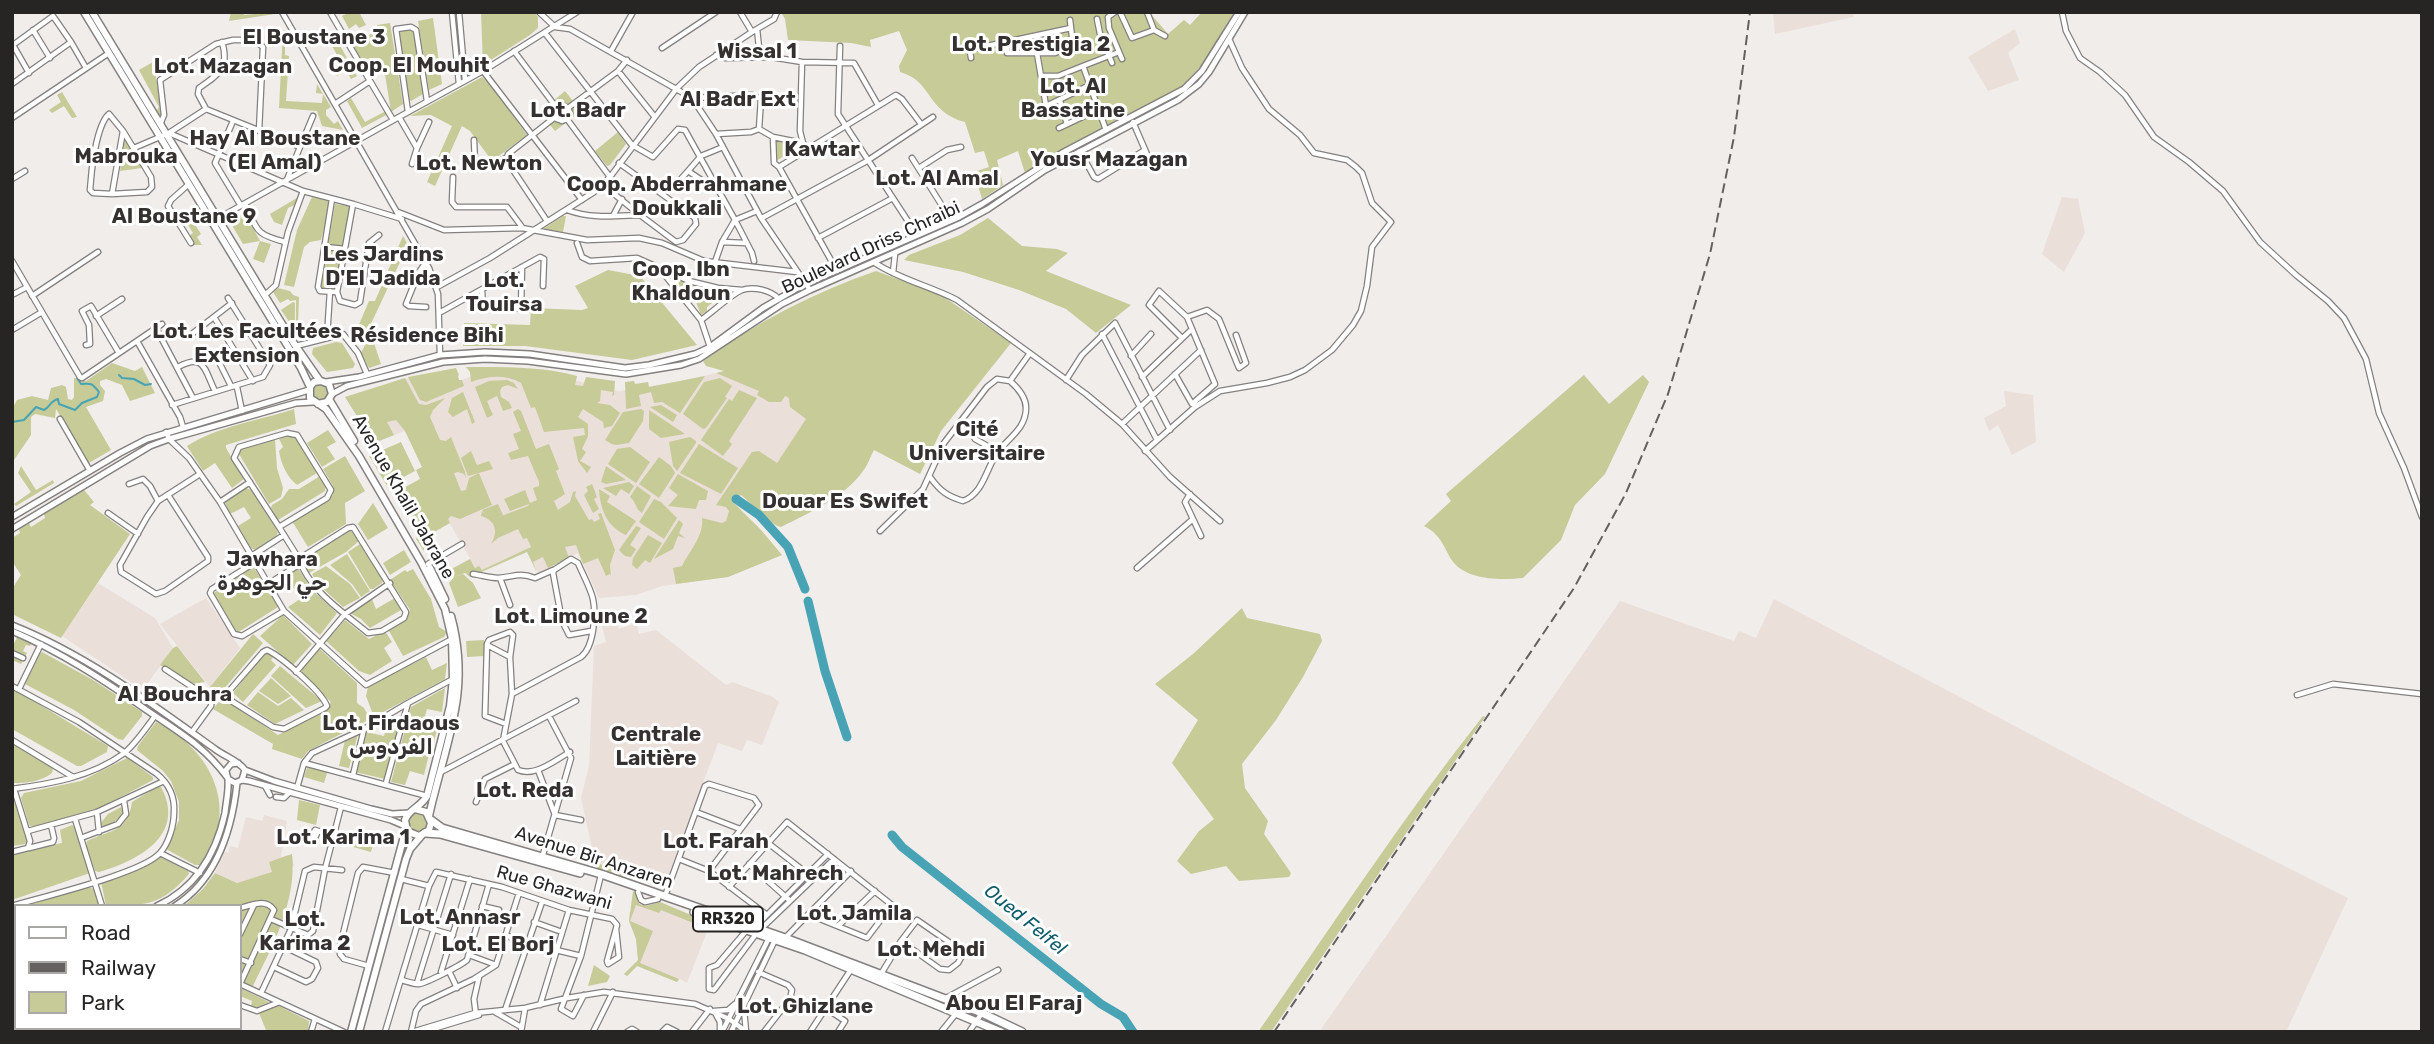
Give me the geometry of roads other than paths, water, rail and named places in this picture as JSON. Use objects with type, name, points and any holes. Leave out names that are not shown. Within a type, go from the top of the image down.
[{"type":"highway","name":"Avenue Bir Anzaren","points":[[430,818],[442,828],[601,876],[853,967]]},
{"type":"highway","name":"Avenue Bir Anzaren","points":[[424,834],[440,834],[541,859]]},
{"type":"highway","name":"Avenue Bir Anzaren","points":[[601,876],[638,892],[661,898]]},
{"type":"highway","name":"Avenue Bir Anzaren","points":[[772,936],[785,938],[1001,1032]]},
{"type":"highway","name":"Avenue Bir Anzaren","points":[[879,978],[945,998],[1022,1032]]},
{"type":"main road","points":[[84,12],[165,134],[189,184],[265,295],[296,346],[323,381],[331,387],[331,397]]},
{"type":"main road","points":[[92,12],[301,368],[310,398],[316,403]]},
{"type":"main road","name":"Boulevard Driss Chraibi","points":[[1043,168],[1189,93],[1209,72],[1239,12]]},
{"type":"main road","name":"Boulevard Driss Chraibi","points":[[12,529],[183,427],[243,411],[323,381],[367,374],[440,355],[485,352],[530,354],[634,368],[685,357],[710,347],[779,299],[982,204],[1106,130],[1184,89],[1229,39],[1245,12]]},
{"type":"main road","name":"Boulevard Driss Chraibi","points":[[12,517],[136,444],[296,402],[316,403],[347,386],[443,362],[485,359],[528,361],[626,374],[699,363],[805,286],[895,254],[988,209],[1032,175]]},
{"type":"main road","name":"Avenue Khalil Jabrane","points":[[331,397],[428,564],[446,601],[454,639],[457,678],[452,711],[436,774],[430,818]]},
{"type":"main road","name":"Avenue Khalil Jabrane","points":[[316,403],[326,409],[340,426],[421,562],[443,602],[454,639]]},
{"type":"main road","name":"RR320","points":[[12,625],[77,657],[245,770],[297,788],[392,814],[424,811],[430,818]]},
{"type":"main road","name":"RR320","points":[[12,631],[97,676],[201,746],[227,778],[265,785],[391,820],[415,836],[424,834]]},
{"type":"main road","points":[[161,904],[174,898],[199,873],[212,854],[222,827],[228,767],[238,763]]},
{"type":"main road","points":[[178,904],[206,878],[219,854],[245,770]]},
{"type":"main road","name":"Avenue Khalil Jabrane","points":[[412,811],[424,802],[436,774]]},
{"type":"main road","points":[[353,1030],[395,873],[405,820],[412,811]]},
{"type":"main road","points":[[353,1030],[410,849],[430,826],[430,818]]},
{"type":"street","points":[[282,12],[426,262],[437,287],[440,355]]},
{"type":"street","points":[[330,12],[393,120]]},
{"type":"street","points":[[452,12],[459,84]]},
{"type":"street","points":[[459,12],[466,80]]},
{"type":"street","points":[[539,12],[555,27],[570,29],[692,98],[716,134],[761,218],[805,286]]},
{"type":"street","points":[[215,220],[483,71],[577,12]]},
{"type":"street","points":[[611,51],[633,12]]},
{"type":"street","points":[[662,48],[716,12]]},
{"type":"street","points":[[740,12],[755,30],[760,57]]},
{"type":"street","points":[[437,287],[489,258],[603,185],[654,116],[699,66],[774,19],[777,12]]},
{"type":"street","points":[[1122,59],[1109,28],[1108,17],[1118,12],[1132,38],[1154,30],[1165,36]]},
{"type":"street","points":[[1147,12],[1154,30]]},
{"type":"street","points":[[2062,12],[2067,32],[2080,58],[2125,95],[2154,137],[2223,191],[2260,242],[2344,318],[2366,359],[2379,413],[2422,517]]},
{"type":"street","points":[[29,73],[13,45],[53,16],[86,68]]},
{"type":"street","points":[[1097,19],[1112,63]]},
{"type":"street","points":[[1007,41],[1007,53],[1055,53],[1073,45],[1070,20]]},
{"type":"street","points":[[408,112],[396,29],[411,27],[417,32],[428,101]]},
{"type":"street","points":[[971,58],[970,51],[973,48],[1071,28]]},
{"type":"street","points":[[33,30],[50,58]]},
{"type":"street","points":[[545,33],[632,145],[653,157],[680,128],[685,130],[735,220],[754,261]]},
{"type":"street","points":[[1145,450],[1195,407],[1220,391],[1290,377],[1305,370],[1332,350],[1361,311],[1372,247],[1391,222],[1372,203],[1362,173],[1356,166],[1347,160],[1314,153],[1300,135],[1269,109],[1242,68],[1229,39]]},
{"type":"street","points":[[160,125],[164,115],[160,80],[216,44],[254,40],[262,44],[259,131]]},
{"type":"street","points":[[12,84],[71,42]]},
{"type":"street","points":[[222,43],[225,58],[220,72],[199,88],[198,94],[206,110],[300,147]]},
{"type":"street","points":[[840,46],[837,110],[846,128],[917,235]]},
{"type":"street","points":[[514,51],[556,107]]},
{"type":"street","points":[[1041,76],[1058,76],[1119,52]]},
{"type":"street","points":[[12,118],[109,53]]},
{"type":"street","points":[[1037,53],[1046,106],[1090,85]]},
{"type":"street","points":[[455,57],[462,55]]},
{"type":"street","points":[[716,55],[725,58],[760,57],[802,62],[854,63],[878,105]]},
{"type":"street","points":[[568,108],[618,71],[627,60]]},
{"type":"street","points":[[802,62],[800,119],[803,143],[808,149]]},
{"type":"street","points":[[1083,66],[1106,130]]},
{"type":"street","points":[[483,71],[582,200]]},
{"type":"street","points":[[618,71],[654,116]]},
{"type":"street","points":[[334,104],[370,81]]},
{"type":"street","points":[[692,98],[752,95],[760,97],[762,101],[759,129]]},
{"type":"street","points":[[779,167],[898,95],[920,124]]},
{"type":"street","points":[[1060,101],[1067,124]]},
{"type":"street","points":[[562,105],[568,108],[570,113],[567,119],[562,121],[554,118],[556,107],[562,105]]},
{"type":"street","points":[[1059,128],[1098,109]]},
{"type":"street","points":[[134,148],[206,110]]},
{"type":"street","points":[[106,116],[112,116],[134,148],[151,177],[152,187],[147,192],[93,193],[90,190],[93,163],[100,128],[106,116]]},
{"type":"street","points":[[285,182],[313,116]]},
{"type":"street","points":[[399,117],[417,148]]},
{"type":"street","points":[[761,218],[867,160],[933,117]]},
{"type":"street","points":[[474,140],[475,164],[489,166],[508,157],[554,118]]},
{"type":"street","points":[[567,119],[610,177]]},
{"type":"street","points":[[233,121],[215,163],[258,232],[285,242]]},
{"type":"street","points":[[412,164],[429,122]]},
{"type":"street","points":[[1133,122],[1149,159]]},
{"type":"street","points":[[759,129],[773,137],[803,143]]},
{"type":"street","points":[[716,134],[759,129]]},
{"type":"street","points":[[112,194],[123,131]]},
{"type":"street","points":[[165,134],[303,191],[402,219]]},
{"type":"street","points":[[773,137],[773,159],[837,271]]},
{"type":"street","points":[[680,180],[701,156],[723,147]]},
{"type":"street","points":[[919,168],[947,150],[961,147]]},
{"type":"street","points":[[1080,151],[1094,177],[1098,179],[1144,149]]},
{"type":"street","points":[[508,157],[509,165],[547,221]]},
{"type":"street","points":[[912,158],[951,220]]},
{"type":"street","points":[[603,185],[676,242],[683,240],[696,224],[695,218],[619,163]]},
{"type":"street","points":[[12,179],[24,171]]},
{"type":"street","points":[[688,171],[718,191]]},
{"type":"street","points":[[453,177],[452,202],[456,207],[507,207],[522,228]]},
{"type":"street","points":[[189,184],[168,206],[191,243]]},
{"type":"street","points":[[265,295],[276,285],[285,242],[303,191]]},
{"type":"street","points":[[818,238],[891,198]]},
{"type":"street","points":[[332,199],[318,287],[320,291],[333,292],[342,302],[360,302],[369,243],[379,235]]},
{"type":"street","points":[[613,216],[622,199]]},
{"type":"street","points":[[327,337],[333,292],[345,249],[353,204]]},
{"type":"street","points":[[566,210],[584,216],[640,215]]},
{"type":"street","points":[[715,262],[722,242],[735,220],[757,211]]},
{"type":"street","points":[[398,212],[444,230],[522,228],[587,240],[639,237],[662,243],[704,261],[797,272]]},
{"type":"street","points":[[722,242],[746,243]]},
{"type":"street","points":[[577,243],[582,257],[590,261],[630,257],[709,286],[760,289],[775,294],[779,299]]},
{"type":"street","points":[[324,247],[345,249]]},
{"type":"street","points":[[32,296],[99,253]]},
{"type":"street","points":[[892,274],[895,254]]},
{"type":"street","points":[[439,313],[538,257],[542,258],[543,286]]},
{"type":"street","points":[[12,261],[82,378],[162,324]]},
{"type":"street","points":[[426,262],[406,303],[409,306],[426,307]]},
{"type":"street","points":[[875,262],[892,274],[957,300],[1066,380],[1122,424],[1145,450],[1220,521]]},
{"type":"street","points":[[658,266],[701,320],[710,347]]},
{"type":"street","points":[[521,308],[522,267]]},
{"type":"street","points":[[671,282],[677,275]]},
{"type":"street","points":[[12,295],[27,287]]},
{"type":"street","points":[[701,320],[742,290]]},
{"type":"street","points":[[482,291],[483,307],[528,309]]},
{"type":"street","points":[[1175,374],[1192,404],[1215,384],[1187,317],[1159,291],[1149,305],[1182,338]]},
{"type":"street","points":[[172,404],[253,381],[265,375],[270,365],[228,298]]},
{"type":"street","points":[[96,316],[122,299]]},
{"type":"street","points":[[192,333],[232,303]]},
{"type":"street","points":[[86,345],[90,344],[90,334],[82,311],[91,306],[119,353]]},
{"type":"street","points":[[1187,317],[1207,310],[1219,319],[1239,368],[1246,363],[1236,335]]},
{"type":"street","points":[[12,330],[42,312]]},
{"type":"street","points":[[214,317],[253,381]]},
{"type":"street","points":[[1066,380],[1082,355],[1115,323],[1170,430]]},
{"type":"street","points":[[156,328],[193,398]]},
{"type":"street","points":[[1142,377],[1192,329]]},
{"type":"street","points":[[296,346],[340,334],[345,336],[358,353],[367,374]]},
{"type":"street","points":[[1102,334],[1157,440]]},
{"type":"street","points":[[1131,356],[1151,334]]},
{"type":"street","points":[[137,341],[183,427]]},
{"type":"street","points":[[1122,424],[1201,350]]},
{"type":"street","points":[[1010,381],[1030,353]]},
{"type":"street","points":[[178,367],[197,360],[215,391]]},
{"type":"street","points":[[220,364],[232,386],[237,387],[243,411]]},
{"type":"street","points":[[880,531],[918,496],[930,477],[944,443],[986,387],[997,379],[1010,381],[1023,396],[1026,410],[1019,429],[998,452],[976,494],[964,501],[943,494],[930,477]]},
{"type":"street","points":[[60,419],[90,471]]},
{"type":"street","points":[[963,419],[975,439],[998,452]]},
{"type":"street","points":[[268,584],[300,561],[348,528],[353,527],[406,612],[404,618],[371,634],[324,594],[300,561],[234,458],[239,447],[287,433],[298,435],[331,490],[327,498],[279,527]]},
{"type":"street","points":[[167,435],[189,458],[220,502],[284,611],[366,685],[454,639]]},
{"type":"street","points":[[168,495],[208,557],[206,564],[159,594],[151,592],[119,569],[159,501],[168,495],[200,474]]},
{"type":"street","points":[[129,484],[143,479],[159,501]]},
{"type":"street","points":[[220,502],[250,482]]},
{"type":"street","points":[[1190,494],[1185,502],[1202,536]]},
{"type":"street","points":[[108,513],[138,534]]},
{"type":"street","points":[[1137,568],[1193,519]]},
{"type":"street","points":[[250,557],[284,535]]},
{"type":"street","points":[[428,564],[462,544]]},
{"type":"street","points":[[473,574],[500,578],[523,574],[535,578],[571,559],[578,563],[592,597],[594,610],[589,648],[585,653],[512,694]]},
{"type":"street","points":[[254,563],[212,589],[210,593],[234,634],[243,636],[284,611]]},
{"type":"street","points":[[554,570],[562,621],[567,633],[572,636],[591,631]]},
{"type":"street","points":[[500,578],[510,605]]},
{"type":"street","points":[[296,673],[345,614],[390,583]]},
{"type":"street","points":[[506,724],[487,718],[484,713],[487,644],[489,640],[510,632],[513,635],[510,657],[512,694],[503,741],[522,772],[538,770],[570,752]]},
{"type":"street","points":[[487,644],[510,657]]},
{"type":"street","points":[[19,689],[41,645]]},
{"type":"street","points":[[270,651],[296,673],[327,706],[284,729],[273,727],[229,698],[230,690],[263,652],[270,651]]},
{"type":"street","points":[[12,653],[23,658]]},
{"type":"street","points":[[165,669],[212,700],[211,706],[192,732]]},
{"type":"street","points":[[297,788],[304,763],[318,750],[364,729],[457,678]]},
{"type":"street","points":[[2297,695],[2333,684],[2422,694]]},
{"type":"street","points":[[12,686],[79,722],[165,781],[171,791],[174,805],[174,820],[160,853],[139,867],[19,904]]},
{"type":"street","points":[[436,774],[576,701]]},
{"type":"street","points":[[386,783],[408,703]]},
{"type":"street","points":[[28,848],[28,831],[13,789],[73,778],[103,765],[125,752],[155,716]]},
{"type":"street","points":[[541,859],[570,764],[570,752],[549,716]]},
{"type":"street","points":[[354,775],[364,729]]},
{"type":"street","points":[[12,740],[73,778]]},
{"type":"street","points":[[304,763],[386,783],[426,796]]},
{"type":"street","points":[[476,802],[485,779],[515,764]]},
{"type":"street","points":[[538,770],[555,815]]},
{"type":"street","points":[[28,831],[97,813],[165,781]]},
{"type":"street","points":[[661,898],[679,859],[705,786],[709,783],[757,800],[758,807],[709,871]]},
{"type":"street","points":[[265,785],[273,796],[284,798],[290,793]]},
{"type":"street","points":[[81,838],[111,828],[122,819],[126,810],[124,802]]},
{"type":"street","points":[[271,919],[308,935],[313,931],[341,807]]},
{"type":"street","points":[[696,812],[740,829]]},
{"type":"street","points":[[97,813],[99,832]]},
{"type":"street","points":[[555,815],[581,820]]},
{"type":"street","points":[[75,819],[101,904]]},
{"type":"street","points":[[729,887],[787,821],[892,907],[869,937],[865,938],[810,915]]},
{"type":"street","points":[[12,852],[53,842],[51,825]]},
{"type":"street","points":[[318,831],[334,836]]},
{"type":"street","points":[[768,843],[811,876]]},
{"type":"street","points":[[160,853],[206,878]]},
{"type":"street","points":[[788,899],[767,915],[754,931],[725,978],[714,990],[709,989],[709,968],[717,965],[754,931],[788,899],[828,854]]},
{"type":"street","points":[[679,859],[709,871],[767,915]]},
{"type":"street","points":[[811,876],[834,859]]},
{"type":"street","points":[[750,864],[788,899]]},
{"type":"street","points":[[261,993],[291,929],[305,871],[314,867],[342,870]]},
{"type":"street","points":[[369,966],[344,959],[340,954],[358,873],[363,867],[395,873]]},
{"type":"street","points":[[785,938],[851,871]]},
{"type":"street","points":[[385,1032],[429,886],[436,872],[451,874],[417,984]]},
{"type":"street","name":"Rue Ghazwani","points":[[451,874],[569,910],[612,919],[616,923],[619,957],[610,964],[606,962],[616,929]]},
{"type":"street","points":[[583,995],[573,1016],[561,1009],[581,956],[601,876]]},
{"type":"street","points":[[401,879],[429,886]]},
{"type":"street","points":[[441,973],[470,879]]},
{"type":"street","points":[[401,980],[417,984],[463,964],[469,955],[489,884]]},
{"type":"street","points":[[838,926],[875,891]]},
{"type":"street","points":[[441,1027],[411,1032],[418,1007],[479,977],[496,965],[519,893]]},
{"type":"street","points":[[505,1010],[542,902]]},
{"type":"street","points":[[242,907],[264,903],[272,907],[274,912],[242,980]]},
{"type":"street","points":[[242,930],[254,904]]},
{"type":"street","points":[[482,906],[499,910]]},
{"type":"street","points":[[540,1005],[569,910]]},
{"type":"street","points":[[879,978],[901,941],[915,922],[921,921],[963,954],[948,970],[940,969],[901,941]]},
{"type":"street","points":[[534,922],[562,932]]},
{"type":"street","points":[[418,925],[453,935]]},
{"type":"street","points":[[506,935],[526,945]]},
{"type":"street","points":[[721,1032],[772,936]]},
{"type":"street","points":[[746,1031],[733,1032],[760,973],[772,936]]},
{"type":"street","points":[[274,967],[306,982],[312,979],[318,968],[316,961],[283,946]]},
{"type":"street","points":[[556,950],[581,956]]},
{"type":"street","points":[[469,955],[496,965]]},
{"type":"street","points":[[242,960],[251,963]]},
{"type":"street","points":[[810,1032],[853,967]]},
{"type":"street","points":[[945,998],[998,970]]},
{"type":"street","points":[[449,971],[457,988]]},
{"type":"street","points":[[753,971],[788,985],[792,990],[790,999],[764,1032]]},
{"type":"street","points":[[475,1014],[474,999],[479,977]]},
{"type":"street","points":[[242,985],[315,1019],[353,1030]]},
{"type":"street","points":[[423,1032],[475,1014],[613,992],[683,1002],[712,1010],[746,1031]]},
{"type":"street","points":[[593,1032],[613,992]]},
{"type":"street","points":[[692,1032],[712,1010],[728,1010],[738,1001]]},
{"type":"street","points":[[242,1006],[257,1011],[278,1002]]},
{"type":"street","points":[[744,1005],[746,1031]]},
{"type":"street","points":[[941,1032],[962,1005]]},
{"type":"street","points":[[493,1011],[521,1030],[525,1008]]},
{"type":"street","points":[[827,1009],[845,1021],[838,1032]]},
{"type":"street","points":[[712,1010],[720,1022],[721,1032]]},
{"type":"street","points":[[969,1032],[982,1013]]},
{"type":"street","points":[[311,1032],[315,1019]]},
{"type":"street","points":[[662,1032],[671,1027],[677,1032]]},
{"type":"street","points":[[627,1032],[632,1029],[637,1032]]},
{"type":"waterway","name":"Oued Felfel","points":[[119,375],[145,385],[151,384]]},
{"type":"waterway","name":"Oued Felfel","points":[[12,422],[24,420],[36,407],[44,410],[58,399],[59,404],[75,410],[82,403],[97,397],[99,392],[95,387],[81,384],[77,378]]},
{"type":"waterway","name":"Oued Felfel","points":[[736,499],[759,515],[788,547],[805,589]]},
{"type":"waterway","name":"Oued Felfel","points":[[808,601],[825,671],[847,737]]},
{"type":"waterway","name":"Oued Felfel","points":[[892,835],[902,847],[1101,1004],[1123,1017],[1133,1032]]},
{"type":"railway","points":[[1274,1032],[1574,588],[1626,493],[1668,394],[1710,254],[1734,137],[1750,12]]},
{"type":"district","name":"El Boustane 3","points":[[314,38]]},
{"type":"district","name":"Lot. Prestigia 2","points":[[1031,45]]},
{"type":"district","name":"Wissal 1","points":[[757,52]]},
{"type":"district","name":"Coop. El Mouhit","points":[[409,66]]},
{"type":"district","name":"Lot. Mazagan","points":[[223,67]]},
{"type":"district","name":"Lot. Al Bassatine","points":[[1073,99]]},
{"type":"district","name":"Al Badr Ext","points":[[738,100]]},
{"type":"district","name":"Lot. Badr","points":[[578,111]]},
{"type":"district","name":"Kawtar","points":[[822,150]]},
{"type":"district","name":"Hay Al Boustane (El Amal)","points":[[275,151]]},
{"type":"district","name":"Mabrouka","points":[[126,157]]},
{"type":"district","name":"Yousr Mazagan","points":[[1109,160]]},
{"type":"district","name":"Lot. Newton","points":[[479,164]]},
{"type":"district","name":"Lot. Al Amal","points":[[937,179]]},
{"type":"district","name":"Coop. Abderrahmane Doukkali","points":[[677,197]]},
{"type":"district","name":"Al Boustane 9","points":[[184,217]]},
{"type":"district","name":"Les Jardins D'El Jadida","points":[[383,267]]},
{"type":"district","name":"Coop. Ibn Khaldoun","points":[[681,282]]},
{"type":"district","name":"Lot. Touirsa","points":[[504,293]]},
{"type":"district","name":"Résidence Bihi","points":[[427,336]]},
{"type":"district","name":"Lot. Les Facultées Extension","points":[[247,344]]},
{"type":"district","name":"Cité Universitaire","points":[[977,442]]},
{"type":"district","name":"Douar Es Swifet","points":[[845,502]]},
{"type":"district","name":"Jawhara حي الجوهرة","points":[[272,572]]},
{"type":"district","name":"Lot. Limoune 2","points":[[571,617]]},
{"type":"district","name":"Al Bouchra","points":[[175,695]]},
{"type":"district","name":"Lot. Firdaous الفردوس","points":[[391,736]]},
{"type":"district","name":"Centrale Laitière","points":[[656,747]]},
{"type":"district","name":"Lot. Reda","points":[[525,791]]},
{"type":"district","name":"Lot. Karima 1","points":[[343,838]]},
{"type":"district","name":"Lot. Farah","points":[[716,842]]},
{"type":"district","name":"Lot. Mahrech","points":[[775,874]]},
{"type":"district","name":"Lot. Jamila","points":[[854,914]]},
{"type":"district","name":"Lot. Annasr","points":[[460,918]]},
{"type":"district","name":"Lot. Karima 2","points":[[305,932]]},
{"type":"district","name":"Lot. El Borj","points":[[498,945]]},
{"type":"district","name":"Lot. Mehdi","points":[[931,950]]},
{"type":"district","name":"Abou El Faraj","points":[[1014,1004]]},
{"type":"district","name":"Lot. Ghizlane","points":[[805,1007]]}]
